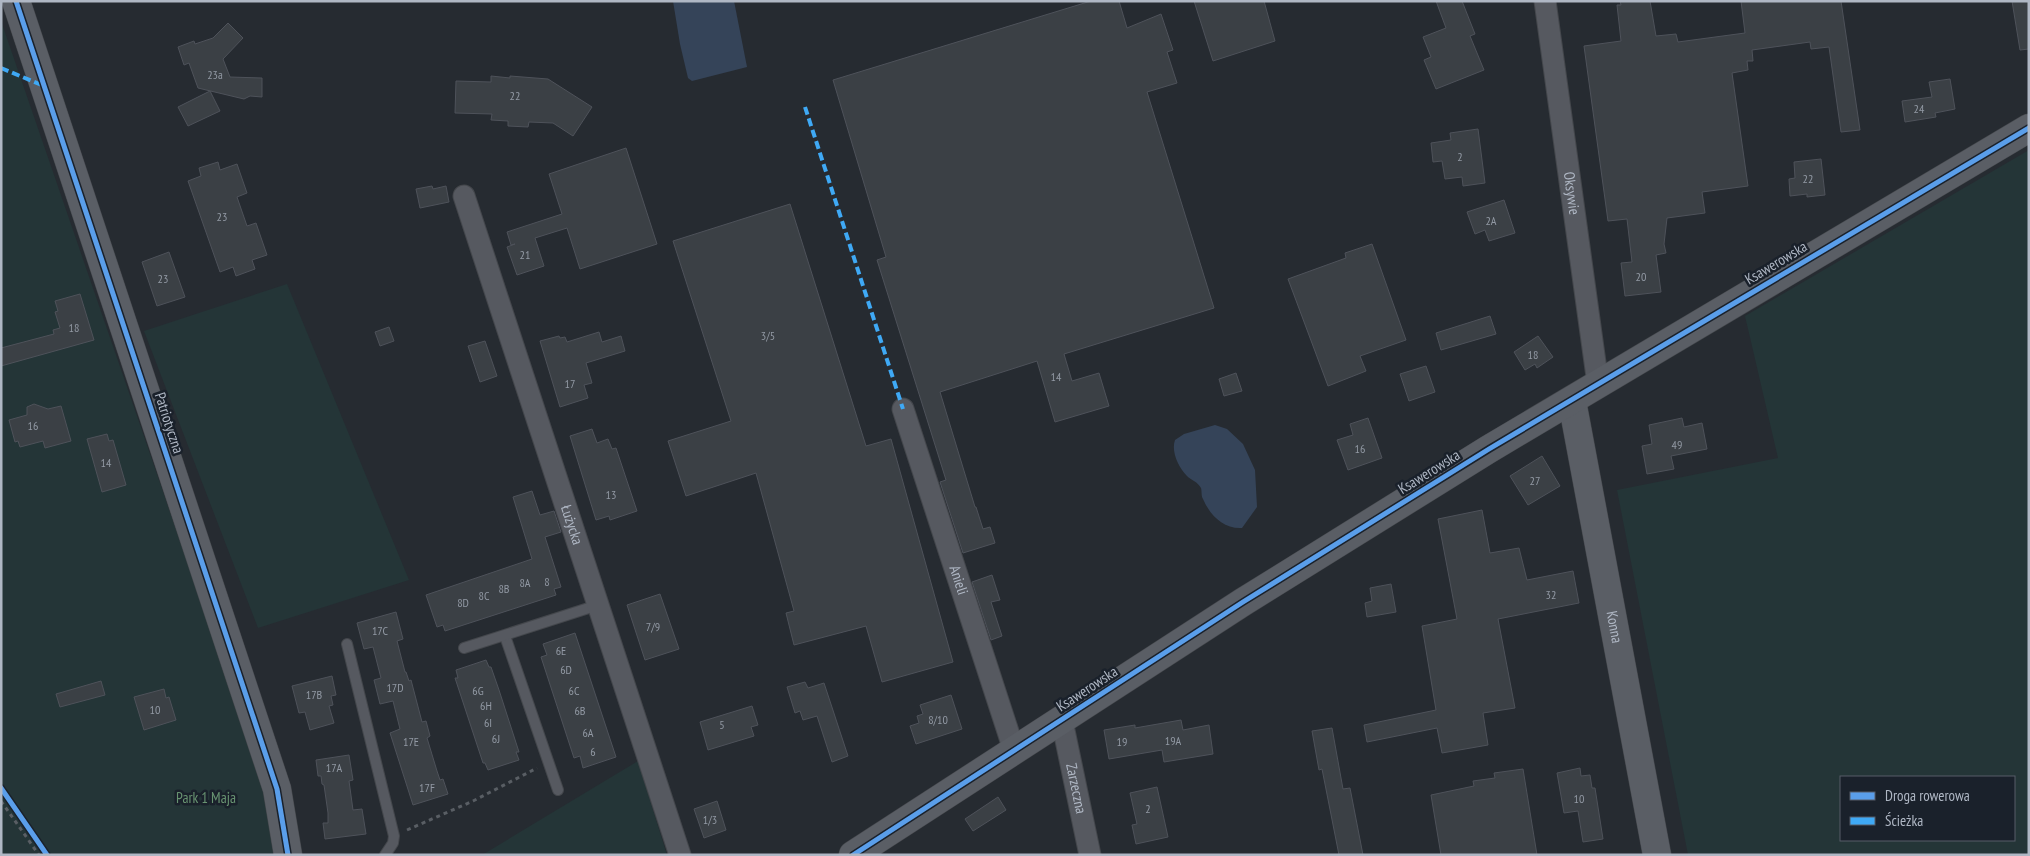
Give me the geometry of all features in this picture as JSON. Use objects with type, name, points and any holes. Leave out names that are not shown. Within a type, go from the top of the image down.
[{"type":"street","name":"Patriotyczna","points":[[16,1],[277,790],[288,855]]},
{"type":"street","name":"Oksywie","points":[[1546,1],[1598,384]]},
{"type":"street","name":"Ksawerowska","points":[[854,855],[1251,597],[1489,449],[2029,128]]},
{"type":"street","name":"Łużycka","points":[[464,196],[680,855]]},
{"type":"street","name":"Konna","points":[[1572,401],[1657,855]]},
{"type":"street","name":"Anieli","points":[[903,410],[1014,750]]},
{"type":"street","name":"Zarzeczna","points":[[1062,721],[1090,855]]},
{"type":"lane","points":[[464,648],[598,605]]},
{"type":"lane","points":[[505,636],[558,790]]},
{"type":"lane","points":[[347,644],[394,836],[393,843],[385,855]]},
{"type":"path","points":[[406,830],[473,801],[548,761]]},
{"type":"path","points":[[1,801],[39,855]]},
{"type":"green space","name":"Park 1 Maja","points":[[1,21],[243,724],[275,821],[279,855],[1,855]]},
{"type":"green space","points":[[2029,150],[2029,855],[1688,855],[1617,490],[1778,458],[1745,316]]},
{"type":"green space","points":[[287,284],[409,580],[258,628],[144,331]]},
{"type":"green space","points":[[638,761],[667,855],[482,855]]},
{"type":"water","points":[[673,1],[734,1],[747,67],[692,81],[688,78]]},
{"type":"water","points":[[1215,425],[1227,429],[1243,444],[1255,470],[1257,507],[1242,528],[1229,526],[1213,515],[1202,498],[1200,486],[1184,472],[1178,464],[1175,454],[1175,440],[1184,434]]},
{"type":"building","points":[[1091,1],[1119,1],[1127,28],[1161,14],[1173,50],[1167,52],[1177,83],[1147,92],[1214,308],[1064,354],[1072,381],[1099,373],[1109,406],[1055,422],[1037,361],[940,392],[983,529],[990,527],[995,543],[963,553],[940,482],[946,480],[877,260],[886,257],[833,80]]},
{"type":"building","points":[[1194,1],[1264,1],[1275,41],[1213,61]]},
{"type":"building","points":[[1436,1],[1462,1],[1475,34],[1470,36],[1484,70],[1436,89],[1424,60],[1431,57],[1423,37],[1446,28]]},
{"type":"building","points":[[1620,1],[1650,1],[1656,36],[1676,34],[1678,42],[1745,33],[1741,1],[1841,1],[1860,130],[1841,132],[1829,47],[1811,49],[1810,42],[1752,50],[1753,61],[1747,61],[1748,70],[1732,73],[1748,186],[1702,192],[1705,213],[1667,218],[1664,244],[1666,253],[1656,255],[1661,292],[1625,296],[1621,263],[1632,262],[1627,219],[1608,221],[1584,46],[1621,41],[1617,5],[1621,5]]},
{"type":"building","points":[[2012,1],[2029,1],[2029,49],[2020,50]]},
{"type":"building","points":[[228,23],[243,38],[223,59],[230,77],[262,78],[262,97],[250,96],[244,99],[198,88],[189,63],[184,65],[178,47],[194,41],[195,44],[213,38]]},
{"type":"building","points":[[491,76],[548,79],[592,107],[573,136],[553,123],[529,122],[528,127],[508,126],[508,121],[491,120],[492,114],[455,113],[456,81],[491,82]]},
{"type":"building","points":[[1950,79],[1955,109],[1935,113],[1936,117],[1905,122],[1902,101],[1932,97],[1929,82]]},
{"type":"building","points":[[210,91],[220,111],[188,126],[178,107]]},
{"type":"building","points":[[1478,129],[1485,183],[1463,186],[1462,177],[1445,179],[1442,161],[1433,162],[1431,143],[1451,140],[1450,133]]},
{"type":"building","points":[[626,148],[657,244],[580,269],[567,228],[535,238],[544,266],[517,275],[507,247],[515,244],[511,245],[507,232],[562,214],[549,174]]},
{"type":"building","points":[[1821,159],[1825,195],[1807,197],[1807,194],[1790,196],[1789,179],[1795,178],[1794,162]]},
{"type":"building","points":[[218,162],[220,170],[237,164],[247,193],[237,197],[247,226],[256,223],[267,255],[252,260],[255,269],[236,276],[233,267],[220,272],[188,181],[201,176],[199,168]]},
{"type":"building","points":[[432,186],[433,189],[446,186],[449,202],[420,208],[416,189]]},
{"type":"building","points":[[1504,200],[1515,233],[1489,241],[1485,230],[1475,234],[1467,212]]},
{"type":"building","points":[[790,204],[866,446],[891,439],[953,662],[882,682],[866,626],[794,645],[786,613],[794,611],[756,473],[686,496],[668,441],[731,421],[673,241]]},
{"type":"building","points":[[1372,244],[1406,340],[1360,356],[1366,371],[1328,386],[1288,279],[1346,258],[1345,253]]},
{"type":"building","points":[[169,252],[185,297],[157,306],[142,262]]},
{"type":"building","points":[[80,294],[94,340],[1,366],[1,348],[54,334],[53,330],[60,328],[55,312],[58,311],[55,301]]},
{"type":"building","points":[[1490,316],[1496,334],[1441,350],[1436,333]]},
{"type":"building","points":[[389,327],[394,341],[380,346],[375,332]]},
{"type":"building","points":[[599,332],[602,342],[621,336],[625,351],[586,363],[592,383],[584,385],[588,398],[560,407],[540,341],[559,336],[560,338],[565,337],[567,342]]},
{"type":"building","points":[[1538,336],[1553,357],[1537,368],[1535,364],[1525,370],[1514,352]]},
{"type":"building","points":[[485,341],[497,376],[480,382],[468,346]]},
{"type":"building","points":[[1426,366],[1435,392],[1409,401],[1400,374]]},
{"type":"building","points":[[1236,373],[1242,391],[1224,396],[1219,379]]},
{"type":"building","points":[[34,404],[48,409],[61,406],[71,441],[45,448],[43,441],[20,447],[18,441],[15,442],[9,420],[27,415],[27,407]]},
{"type":"building","points":[[1368,418],[1382,458],[1348,470],[1337,440],[1353,435],[1350,424]]},
{"type":"building","points":[[1682,418],[1684,427],[1702,423],[1707,449],[1671,456],[1674,469],[1647,474],[1642,446],[1652,444],[1649,425]]},
{"type":"building","points":[[592,429],[597,443],[608,439],[612,449],[616,448],[637,511],[610,520],[609,516],[596,520],[570,436]]},
{"type":"building","points":[[107,434],[109,441],[113,440],[126,485],[102,492],[87,439]]},
{"type":"building","points":[[1542,456],[1560,486],[1528,505],[1510,476]]},
{"type":"building","points":[[532,491],[540,515],[554,511],[561,532],[545,537],[561,587],[554,589],[556,595],[445,631],[443,625],[437,627],[426,595],[532,559],[513,497]]},
{"type":"building","points":[[1482,510],[1490,553],[1519,548],[1527,580],[1573,571],[1579,603],[1498,619],[1515,708],[1483,713],[1488,745],[1442,753],[1437,728],[1367,742],[1364,725],[1436,710],[1422,626],[1457,619],[1438,519]]},
{"type":"building","points":[[992,575],[1000,600],[991,602],[1002,636],[991,640],[972,582]]},
{"type":"building","points":[[1391,584],[1396,612],[1367,617],[1365,603],[1372,601],[1370,588]]},
{"type":"building","points":[[660,594],[679,649],[645,660],[627,605]]},
{"type":"building","points":[[396,612],[403,639],[397,641],[405,672],[409,681],[411,680],[422,722],[426,721],[430,736],[427,738],[440,780],[443,779],[448,794],[413,805],[390,733],[400,729],[393,701],[380,704],[374,680],[381,678],[373,647],[364,649],[357,623]]},
{"type":"building","points":[[575,633],[616,757],[583,768],[580,756],[574,758],[541,657],[547,655],[543,644]]},
{"type":"building","points":[[486,660],[489,667],[491,667],[519,752],[516,752],[519,760],[488,770],[485,763],[483,763],[455,678],[458,678],[456,670]]},
{"type":"building","points":[[332,676],[336,695],[331,696],[333,705],[329,706],[334,723],[310,730],[305,712],[299,713],[292,686]]},
{"type":"building","points":[[101,681],[105,695],[60,707],[56,694]]},
{"type":"building","points":[[805,682],[808,688],[824,683],[848,756],[832,762],[817,716],[803,720],[800,711],[795,713],[787,687]]},
{"type":"building","points":[[164,689],[166,698],[169,697],[176,720],[144,730],[134,697]]},
{"type":"building","points":[[951,695],[962,729],[916,744],[910,726],[919,723],[917,716],[923,714],[920,705]]},
{"type":"building","points":[[752,706],[758,725],[751,727],[754,736],[708,750],[700,722]]},
{"type":"building","points":[[1181,720],[1183,730],[1209,725],[1213,754],[1164,762],[1162,750],[1109,759],[1104,730],[1135,725],[1135,728]]},
{"type":"building","points":[[1332,728],[1343,789],[1350,788],[1363,855],[1339,855],[1322,769],[1319,770],[1312,731]]},
{"type":"building","points":[[349,755],[353,780],[349,781],[353,810],[362,809],[366,834],[325,839],[323,823],[328,823],[328,813],[324,785],[322,784],[321,776],[318,776],[316,760]]},
{"type":"building","points":[[1580,768],[1581,776],[1590,775],[1592,788],[1595,788],[1603,839],[1583,842],[1578,811],[1564,813],[1557,773]]},
{"type":"building","points":[[1523,769],[1537,855],[1441,855],[1431,795],[1474,786],[1473,781],[1495,778],[1494,773]]},
{"type":"building","points":[[1157,787],[1168,837],[1136,844],[1132,825],[1137,824],[1130,793]]},
{"type":"building","points":[[998,797],[1006,810],[973,831],[965,819]]},
{"type":"building","points":[[717,801],[726,830],[704,838],[694,809]]},
{"type":"marked path","points":[[1,68],[44,86]]},
{"type":"marked path","points":[[805,107],[903,409]]},
{"type":"cycle path","points":[[16,1],[277,789],[288,855]]},
{"type":"cycle path","points":[[853,855],[1243,602],[1489,449],[2029,128]]},
{"type":"cycle path","points":[[1,788],[47,855]]}]
